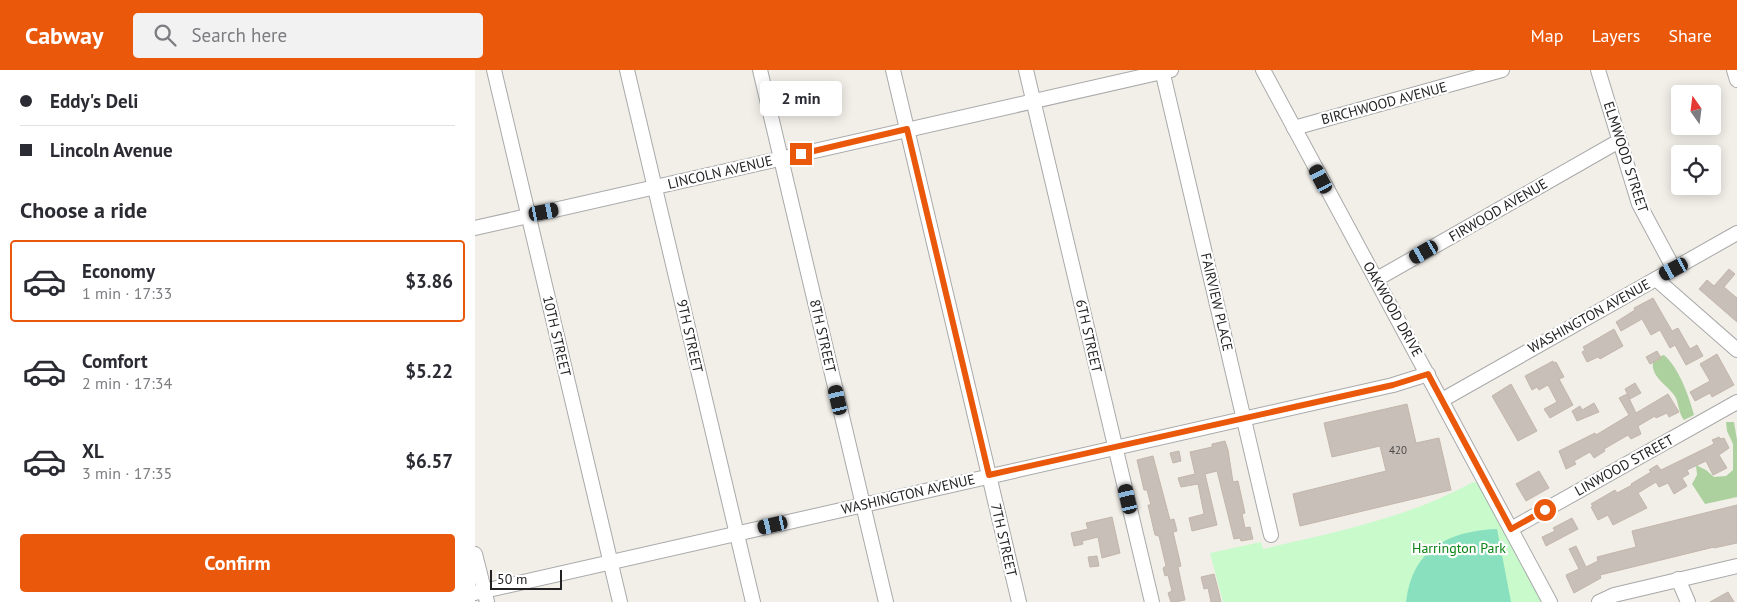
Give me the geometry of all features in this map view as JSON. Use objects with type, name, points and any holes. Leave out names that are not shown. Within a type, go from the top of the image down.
[{"type":"street","name":"10TH STREET","points":[[494,70],[620,602]]},
{"type":"street","name":"9TH STREET","points":[[627,70],[753,602]]},
{"type":"street","name":"8TH STREET","points":[[760,70],[886,602]]},
{"type":"street","name":"7TH STREET","points":[[893,70],[1019,602]]},
{"type":"street","name":"6TH STREET","points":[[1026,70],[1152,602]]},
{"type":"street","name":"OAKWOOD DRIVE","points":[[1263,70],[1551,602]]},
{"type":"street","name":"BIRCHWOOD AVENUE","points":[[1294,128],[1502,70]]},
{"type":"street","name":"ELMWOOD STREET","points":[[1598,70],[1639,204],[1674,269]]},
{"type":"street","points":[[1734,70],[1737,80]]},
{"type":"street","name":"LINCOLN AVENUE","points":[[475,228],[1165,71]]},
{"type":"street","name":"FAIRVIEW PLACE","points":[[1165,71],[1271,535]]},
{"type":"street","name":"FIRWOOD AVENUE","points":[[1377,279],[1619,141]]},
{"type":"street","name":"WASHINGTON AVENUE","points":[[1442,400],[1737,233]]},
{"type":"street","points":[[1656,279],[1737,350]]},
{"type":"street","name":"WASHINGTON AVENUE","points":[[482,595],[610,563],[989,475],[1393,385],[1428,374]]},
{"type":"street","name":"LINWOOD STREET","points":[[1511,529],[1737,402]]},
{"type":"street","points":[[475,554],[482,595]]},
{"type":"street","points":[[1599,602],[1614,595],[1737,566]]},
{"type":"street","points":[[1678,579],[1688,602]]},
{"type":"green space","points":[[1664,355],[1679,375],[1692,408],[1694,415],[1684,420],[1673,393],[1653,370],[1654,358]]},
{"type":"green space","points":[[1726,422],[1734,422],[1737,440],[1737,497],[1705,504],[1692,484],[1697,475],[1696,465],[1714,477],[1726,476],[1733,470],[1733,444],[1727,431]]},
{"type":"green space","name":"Harrington Park","points":[[1473,482],[1486,483],[1550,602],[1223,602],[1210,553],[1261,542],[1263,549],[1371,523],[1448,495]]},
{"type":"green space","points":[[1497,529],[1511,602],[1406,602],[1416,569],[1435,546],[1463,534]]},
{"type":"building","points":[[1729,269],[1735,274],[1724,287],[1737,298],[1737,322],[1699,289],[1707,280],[1714,286]]},
{"type":"building","points":[[1653,298],[1672,331],[1678,328],[1690,349],[1697,345],[1703,356],[1686,365],[1675,345],[1670,348],[1660,330],[1651,335],[1642,319],[1621,331],[1616,322],[1635,310],[1634,308]]},
{"type":"building","points":[[1614,329],[1623,346],[1600,359],[1598,357],[1587,362],[1582,352],[1585,350],[1583,347]]},
{"type":"building","points":[[1657,351],[1661,358],[1650,364],[1646,357]]},
{"type":"building","points":[[1717,354],[1734,385],[1712,397],[1710,393],[1695,401],[1690,392],[1710,381],[1700,364]]},
{"type":"building","points":[[1553,361],[1554,363],[1556,362],[1564,377],[1559,379],[1573,405],[1550,418],[1544,409],[1557,402],[1548,385],[1539,390],[1537,387],[1532,390],[1525,376]]},
{"type":"building","points":[[1635,383],[1641,393],[1630,399],[1625,389]]},
{"type":"building","points":[[1511,384],[1537,431],[1518,441],[1492,396]]},
{"type":"building","points":[[1627,394],[1636,413],[1668,394],[1679,412],[1669,417],[1667,413],[1656,418],[1655,416],[1638,426],[1641,434],[1631,439],[1628,435],[1604,449],[1605,451],[1594,458],[1590,452],[1574,461],[1576,464],[1566,469],[1559,451],[1595,433],[1596,435],[1629,415],[1619,398]]},
{"type":"building","points":[[1594,403],[1599,412],[1577,421],[1572,411],[1580,406],[1582,410]]},
{"type":"building","points":[[1407,404],[1416,443],[1439,438],[1451,490],[1300,526],[1293,494],[1386,471],[1380,446],[1332,457],[1324,423]]},
{"type":"building","points":[[1719,437],[1721,439],[1724,438],[1729,448],[1719,455],[1727,468],[1713,475],[1706,461],[1687,470],[1689,474],[1682,478],[1687,486],[1674,494],[1668,483],[1659,487],[1656,482],[1638,493],[1647,508],[1613,525],[1608,515],[1598,520],[1591,504],[1615,490],[1617,493],[1632,485],[1651,472],[1649,470],[1657,465],[1661,470],[1712,445],[1714,443],[1712,440]]},
{"type":"building","points":[[1225,441],[1233,482],[1238,481],[1245,513],[1242,514],[1245,528],[1250,527],[1253,539],[1241,541],[1240,538],[1234,539],[1217,471],[1205,474],[1217,525],[1192,531],[1189,518],[1204,514],[1198,484],[1181,487],[1178,478],[1195,474],[1190,452],[1212,447],[1212,444]]},
{"type":"building","points":[[1179,451],[1181,461],[1173,463],[1170,453]]},
{"type":"building","points":[[1153,456],[1170,520],[1174,519],[1177,531],[1173,532],[1181,566],[1178,567],[1185,600],[1176,602],[1171,602],[1168,593],[1172,591],[1168,575],[1165,576],[1163,568],[1166,566],[1159,536],[1155,535],[1148,505],[1151,505],[1147,490],[1144,490],[1137,460]]},
{"type":"building","points":[[1539,471],[1549,488],[1526,501],[1516,484]]},
{"type":"building","points":[[1737,505],[1737,543],[1600,575],[1601,578],[1574,593],[1566,575],[1579,569],[1569,549],[1576,546],[1586,567],[1598,561],[1597,557],[1636,547],[1632,531]]},
{"type":"building","points":[[1112,517],[1120,553],[1102,558],[1098,537],[1082,541],[1083,544],[1074,546],[1071,533],[1088,529],[1086,523]]},
{"type":"building","points":[[1572,518],[1578,529],[1546,546],[1542,537],[1555,531],[1553,528]]},
{"type":"building","points":[[1097,556],[1099,566],[1090,567],[1088,557]]},
{"type":"building","points":[[1214,574],[1221,602],[1211,602],[1208,588],[1204,589],[1201,577]]},
{"type":"building","points":[[1728,592],[1734,602],[1710,602]]},
{"type":"route","points":[[801,154],[907,129],[989,475],[1393,385],[1428,374],[1511,529],[1545,510]]}]
